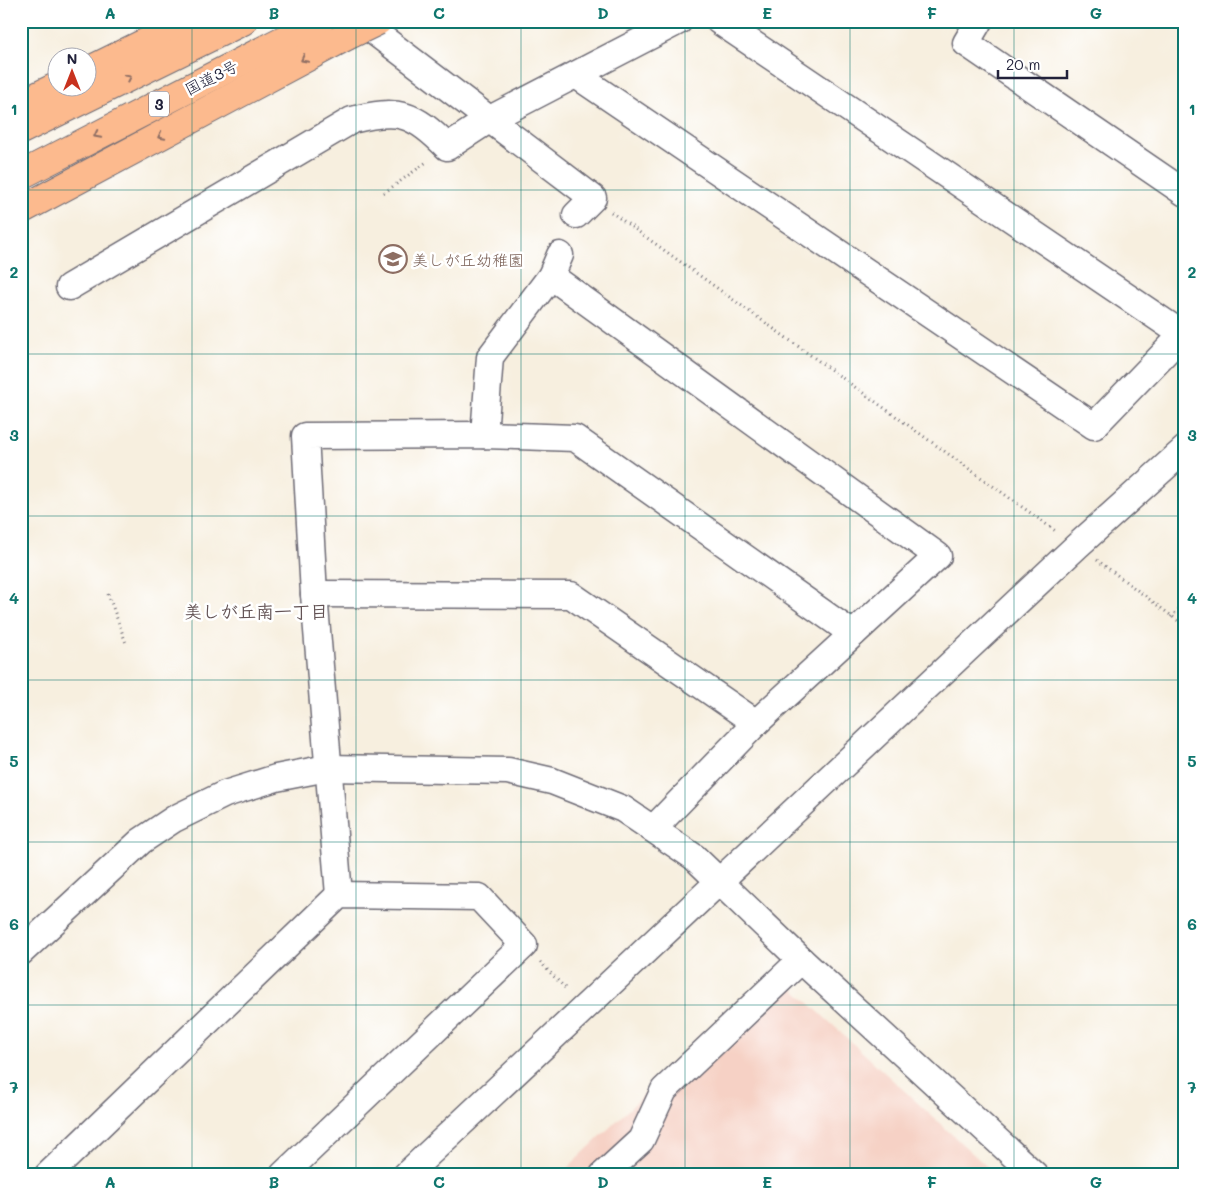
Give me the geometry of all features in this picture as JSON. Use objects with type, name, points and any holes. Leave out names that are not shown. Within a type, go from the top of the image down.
[{"type":"highway","points":[[98,66],[189,21]]},
{"type":"highway","name":"3","points":[[21,130],[243,21]]},
{"type":"highway","name":"国道3号","points":[[21,175],[320,21]]},
{"type":"highway","points":[[21,210],[354,29],[378,21]]},
{"type":"highway","points":[[21,104],[48,91]]},
{"type":"street","points":[[69,287],[352,120],[381,112],[403,115],[426,125],[447,147],[490,119],[680,21]]},
{"type":"street","points":[[576,75],[1094,426],[1183,333],[719,21]]},
{"type":"street","points":[[979,21],[966,43],[1185,193]]},
{"type":"street","points":[[354,29],[490,119],[584,206]]},
{"type":"street","points":[[484,435],[490,357],[556,265],[938,556],[756,723],[653,829]]},
{"type":"street","points":[[339,895],[314,594],[305,436],[484,435],[575,438],[853,634]]},
{"type":"street","points":[[406,1175],[1077,546],[1185,449]]},
{"type":"street","points":[[314,594],[571,595],[756,723]]},
{"type":"street","points":[[21,952],[141,841],[174,819],[225,794],[276,778],[327,768],[508,771],[552,781],[623,809],[694,858],[1035,1175]]},
{"type":"street","points":[[48,1175],[339,895],[478,897],[524,945],[283,1175]]},
{"type":"street","points":[[603,1175],[641,1140],[664,1090],[802,960]]},
{"type":"path","points":[[384,193],[447,147]]},
{"type":"path","points":[[584,206],[1077,546],[1185,626]]},
{"type":"path","points":[[108,594],[126,643]]},
{"type":"path","points":[[1172,617],[1185,603]]},
{"type":"path","points":[[524,945],[584,1008]]},
{"type":"shaded area","points":[[774,971],[996,1175],[560,1175]]},
{"type":"place","name":"美しが丘幼稚園","points":[[393,259]]},
{"type":"district","name":"美しが丘南一丁目","points":[[256,611]]}]
